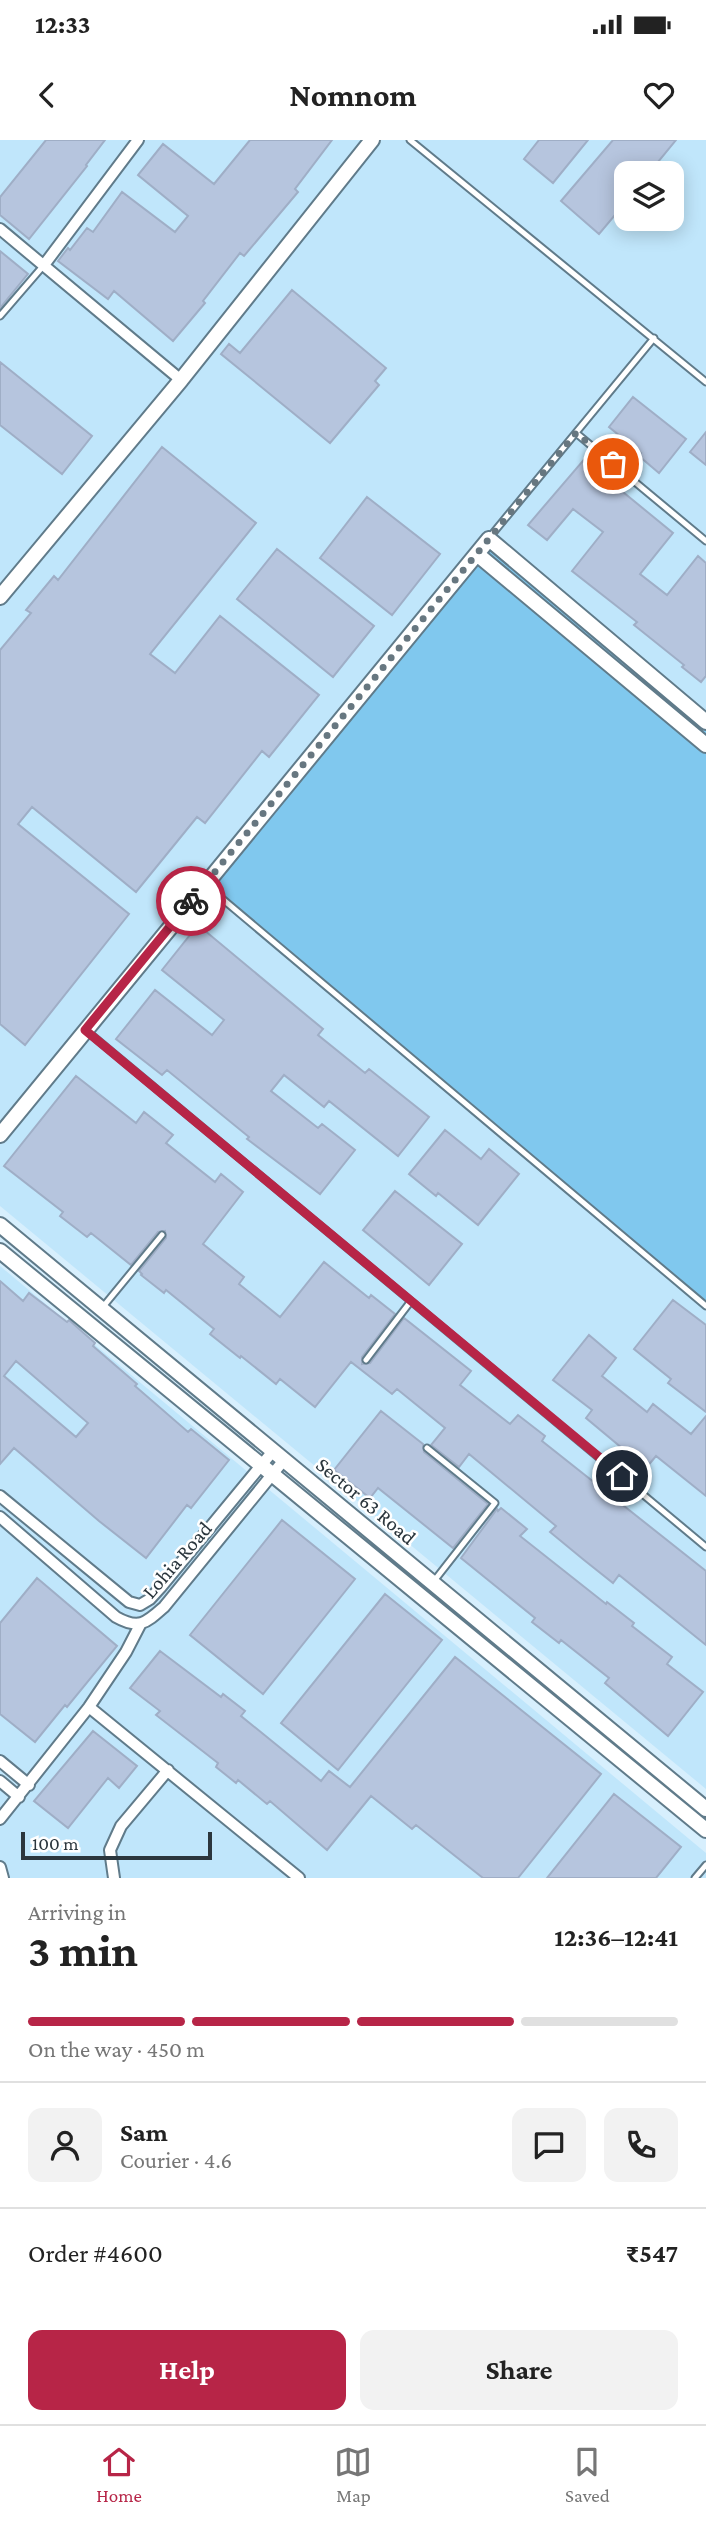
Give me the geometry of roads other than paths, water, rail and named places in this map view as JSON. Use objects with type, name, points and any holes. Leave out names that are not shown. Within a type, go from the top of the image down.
[{"type":"street","points":[[44,265],[138,140]]},
{"type":"street","points":[[0,597],[181,380],[372,140]]},
{"type":"street","points":[[0,229],[181,380]]},
{"type":"street","points":[[0,1135],[489,539],[706,722]]},
{"type":"street","points":[[477,554],[706,745]]},
{"type":"street","name":"Sector 63 Road","points":[[0,1225],[706,1809]]},
{"type":"street","name":"Sector 63 Road","points":[[0,1251],[706,1830]]},
{"type":"street","points":[[267,1470],[279,1455]]},
{"type":"street","name":"Lohia Road","points":[[0,1496],[129,1602],[140,1605],[150,1599],[267,1470]]},
{"type":"street","name":"Lohia Road","points":[[0,1517],[116,1617],[130,1625],[146,1622],[164,1607],[267,1470]]},
{"type":"street","points":[[0,1819],[89,1707],[126,1652],[141,1623]]},
{"type":"street","points":[[89,1707],[299,1878]]},
{"type":"street","points":[[0,1761],[29,1785]]},
{"type":"street","points":[[114,1878],[110,1850],[121,1826],[168,1770]]},
{"type":"street","points":[[0,1781],[19,1797]]},
{"type":"street","points":[[0,1867],[3,1878]]},
{"type":"lane","points":[[410,140],[706,382]]},
{"type":"lane","points":[[0,316],[44,265]]},
{"type":"lane","points":[[489,539],[654,338]]},
{"type":"lane","points":[[576,433],[706,541]]},
{"type":"lane","points":[[205,884],[706,1307]]},
{"type":"lane","points":[[85,1030],[706,1547]]},
{"type":"lane","points":[[101,1309],[162,1235]]},
{"type":"lane","points":[[366,1360],[411,1301]]},
{"type":"lane","points":[[427,1448],[495,1503],[432,1583]]},
{"type":"lane","points":[[695,1878],[706,1865]]}]
